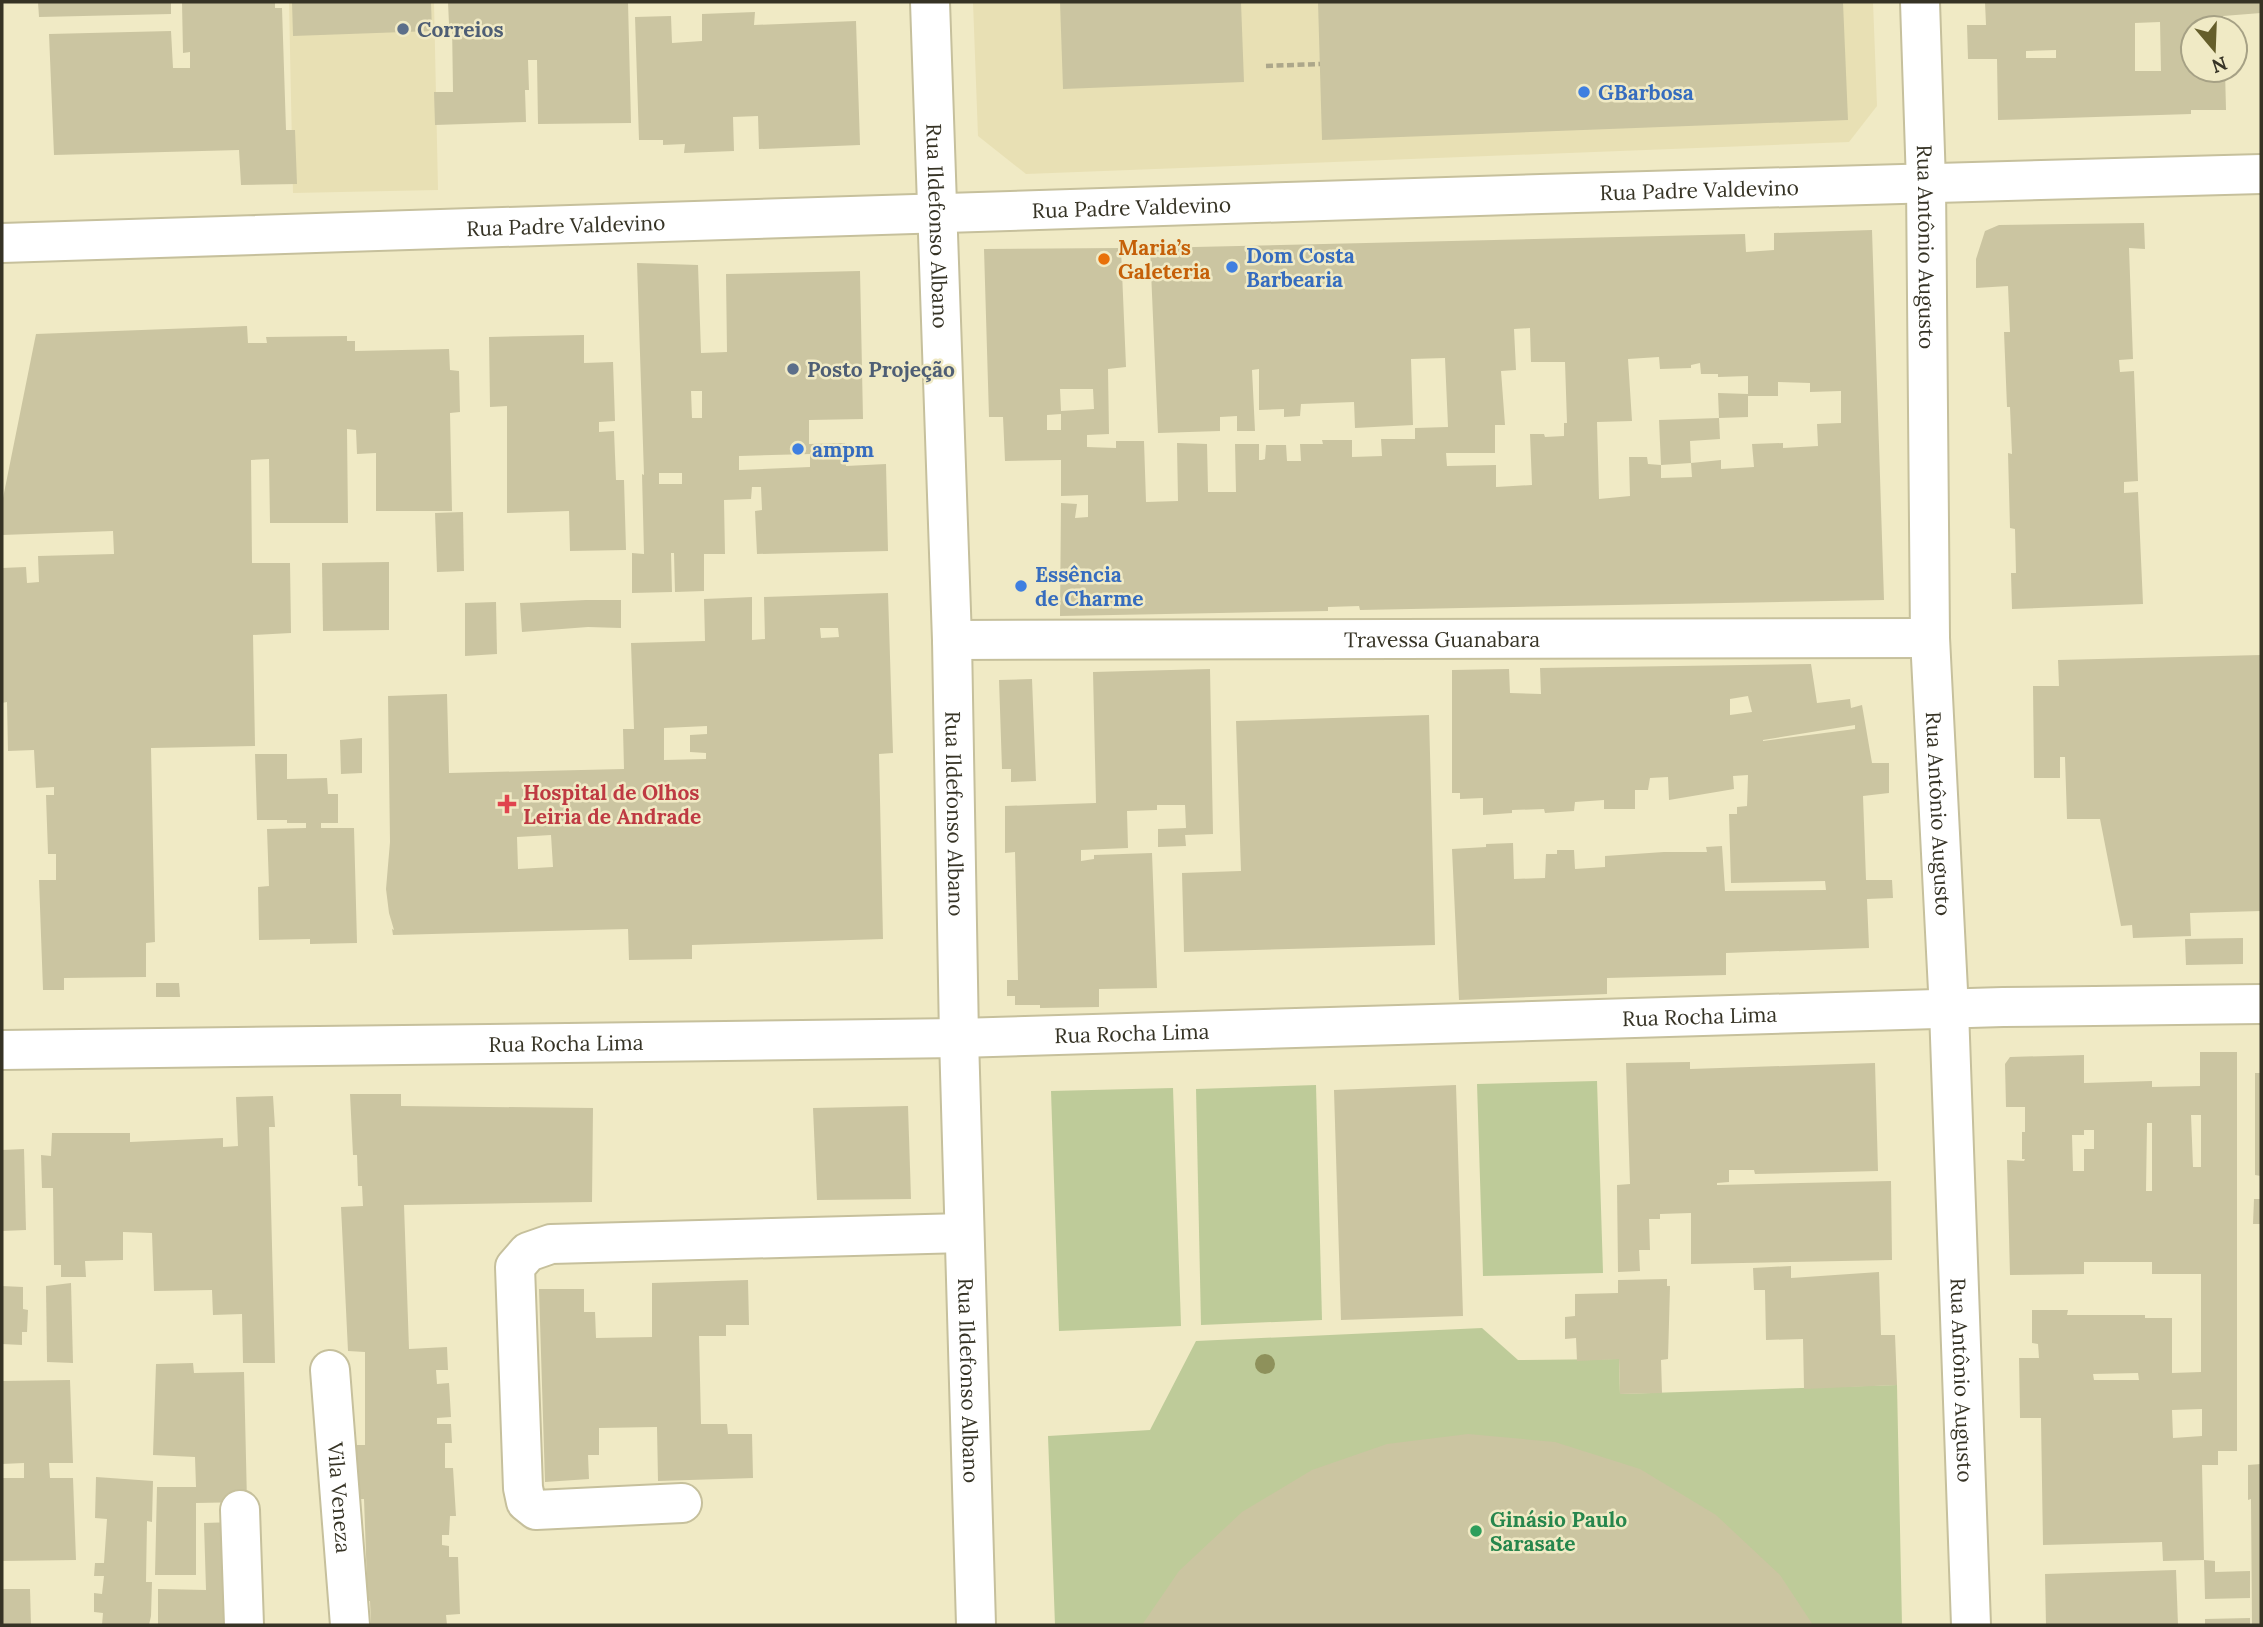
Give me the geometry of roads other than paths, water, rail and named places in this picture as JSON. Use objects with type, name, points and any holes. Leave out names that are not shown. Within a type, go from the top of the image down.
[{"type":"street","name":"Rua Ildefonso Albano","points":[[930,2],[952,640],[959,1038],[976,1625]]},
{"type":"street","name":"Rua Antônio Augusto","points":[[1920,2],[1926,183],[1930,638],[1949,1010],[1971,1625]]},
{"type":"street","name":"Rua Padre Valdevino","points":[[2,243],[2261,174]]},
{"type":"street","name":"Travessa Guanabara","points":[[952,640],[1930,638]]},
{"type":"street","name":"Rua Rocha Lima","points":[[2,1050],[959,1038],[1949,1010],[2261,1004]]},
{"type":"street","points":[[682,1503],[536,1510],[526,1503],[523,1488],[515,1267],[528,1252],[551,1244],[964,1233]]},
{"type":"street","name":"Vila Veneza","points":[[330,1370],[349,1625]]},
{"type":"street","points":[[240,1510],[244,1625]]},
{"type":"place","name":"Correios","points":[[403,29]]},
{"type":"place","name":"GBarbosa","points":[[1584,92]]},
{"type":"place","name":"Maria’s Galeteria","points":[[1104,259]]},
{"type":"place","name":"Dom Costa Barbearia","points":[[1232,267]]},
{"type":"place","name":"Posto Projeção","points":[[793,369]]},
{"type":"place","name":"ampm","points":[[798,449]]},
{"type":"place","name":"Essência de Charme","points":[[1021,586]]},
{"type":"place","name":"Hospital de Olhos Leiria de Andrade","points":[[507,804]]},
{"type":"place","name":"Ginásio Paulo Sarasate","points":[[1476,1531]]}]
